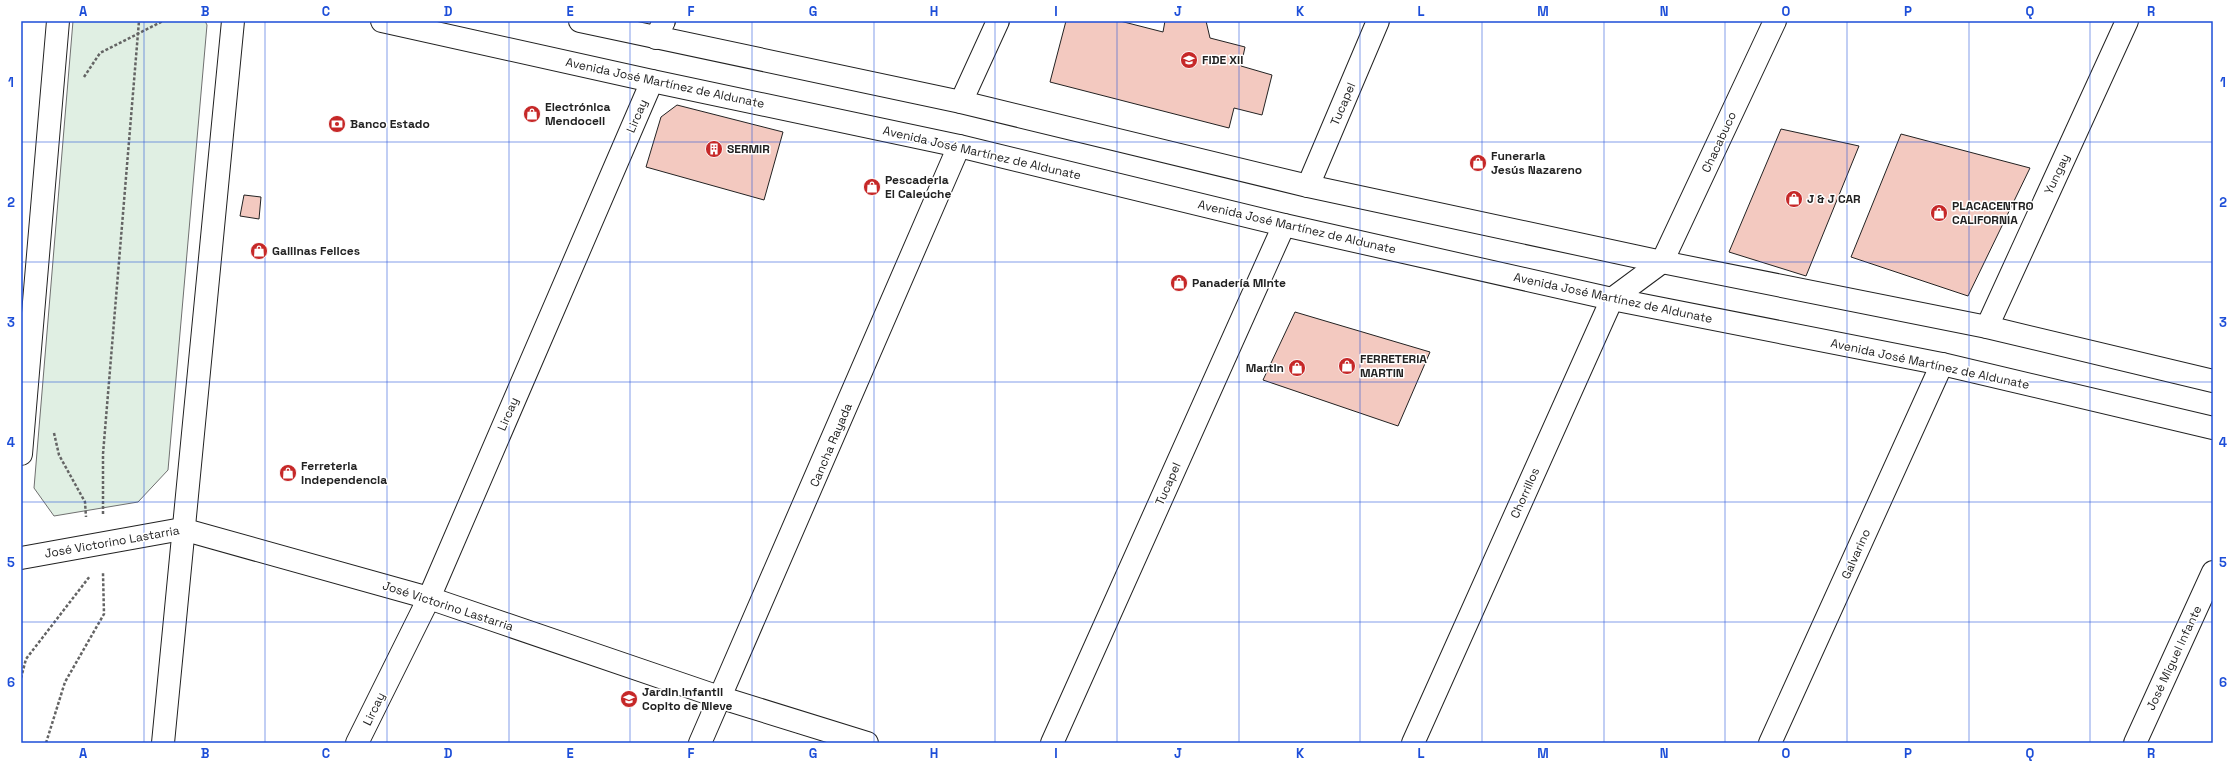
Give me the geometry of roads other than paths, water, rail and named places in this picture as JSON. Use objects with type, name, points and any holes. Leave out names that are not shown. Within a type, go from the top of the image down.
[{"type":"street","points":[[21,454],[58,21]]},
{"type":"street","points":[[163,743],[182,529],[233,21]]},
{"type":"street","name":"Avenida José Martínez de Aldunate","points":[[382,21],[652,81],[960,146],[1284,225],[1612,299],[1942,364],[2213,428]]},
{"type":"street","points":[[580,21],[660,30],[1308,186],[1662,262],[1987,327],[2213,381]]},
{"type":"street","points":[[961,102],[998,21]]},
{"type":"street","name":"Tucapel","points":[[1308,186],[1378,21]]},
{"type":"street","name":"Chacabuco","points":[[1662,262],[1775,21]]},
{"type":"street","name":"Yungay","points":[[1987,327],[2127,21]]},
{"type":"street","name":"Lircay","points":[[357,743],[429,598],[652,81]]},
{"type":"street","name":"Cancha Rayada","points":[[700,743],[722,698],[960,146]]},
{"type":"street","name":"Tucapel","points":[[1052,743],[1284,225]]},
{"type":"street","name":"Chorrillos","points":[[1413,743],[1612,299],[1662,262]]},
{"type":"street","name":"Galvarino","points":[[1770,743],[1942,364]]},
{"type":"street","name":"José Victorino Lastarria","points":[[21,558],[182,529],[429,598],[722,698],[867,743]]},
{"type":"street","name":"José Miguel Infante","points":[[2135,743],[2213,572]]},
{"type":"place","name":"FIDE XII","points":[[1189,60]]},
{"type":"place","name":"Electrónica Mendocell","points":[[532,114]]},
{"type":"place","name":"Banco Estado","points":[[337,124]]},
{"type":"place","name":"SERMIR","points":[[714,149]]},
{"type":"place","name":"Funeraria Jesús Nazareno","points":[[1478,163]]},
{"type":"place","name":"Pescaderia El Caleuche","points":[[872,187]]},
{"type":"place","name":"J & J CAR","points":[[1794,199]]},
{"type":"place","name":"PLACACENTRO CALIFORNIA","points":[[1939,213]]},
{"type":"place","name":"Gallinas Felices","points":[[259,251]]},
{"type":"place","name":"Panadería Minte","points":[[1179,283]]},
{"type":"place","name":"FERRETERIA MARTIN","points":[[1347,366]]},
{"type":"place","name":"Martin","points":[[1297,368]]},
{"type":"place","name":"Ferreteria Independencia","points":[[288,473]]},
{"type":"place","name":"Jardin Infantil Copito de Nieve","points":[[629,699]]}]
